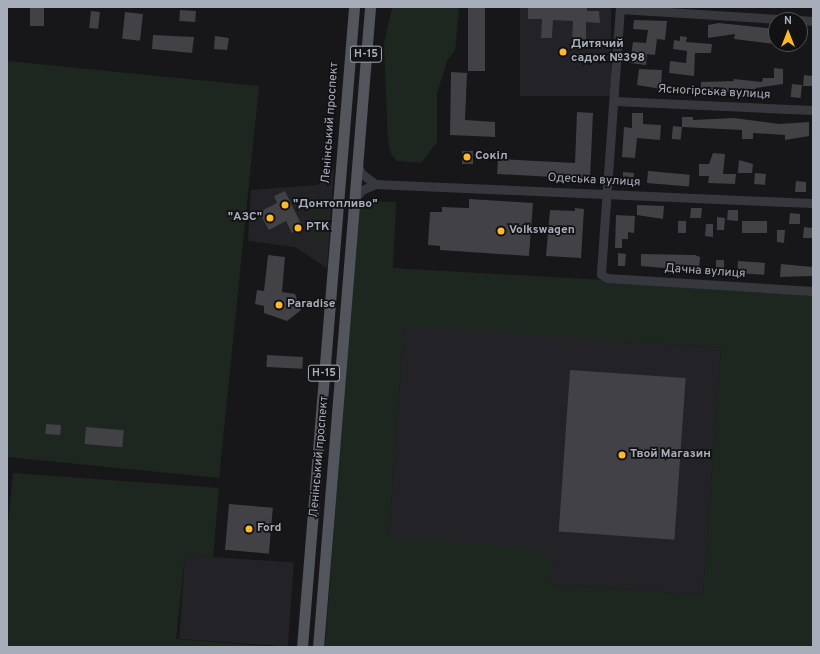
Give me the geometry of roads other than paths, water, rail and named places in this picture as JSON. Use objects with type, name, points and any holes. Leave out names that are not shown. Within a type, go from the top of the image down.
[{"type":"main road","name":"Ленінський проспект","points":[[302,647],[354,7]]},
{"type":"main road","name":"Ленінський проспект","points":[[318,647],[370,7]]},
{"type":"main road","points":[[346,100],[362,101]]},
{"type":"street","points":[[609,194],[620,8],[768,18]]},
{"type":"street","name":"Ясногірська вулиця","points":[[615,101],[813,110]]},
{"type":"street","points":[[354,199],[362,190],[375,184],[361,173],[357,164]]},
{"type":"street","name":"Одеська вулиця","points":[[375,184],[813,203]]},
{"type":"street","name":"Дачна вулиця","points":[[609,194],[601,270],[607,278],[813,291]]},
{"type":"place","name":"Дитячий садок №398","points":[[563,52]]},
{"type":"place","name":"Сокіл","points":[[467,157]]},
{"type":"place","name":"\"Донтопливо\"","points":[[285,205]]},
{"type":"place","name":"\"АЗС\"","points":[[270,218]]},
{"type":"place","name":"РТК","points":[[298,228]]},
{"type":"place","name":"Volkswagen","points":[[501,231]]},
{"type":"place","name":"Paradise","points":[[279,305]]},
{"type":"place","name":"Твой Магазин","points":[[622,455]]},
{"type":"place","name":"Ford","points":[[249,529]]}]
